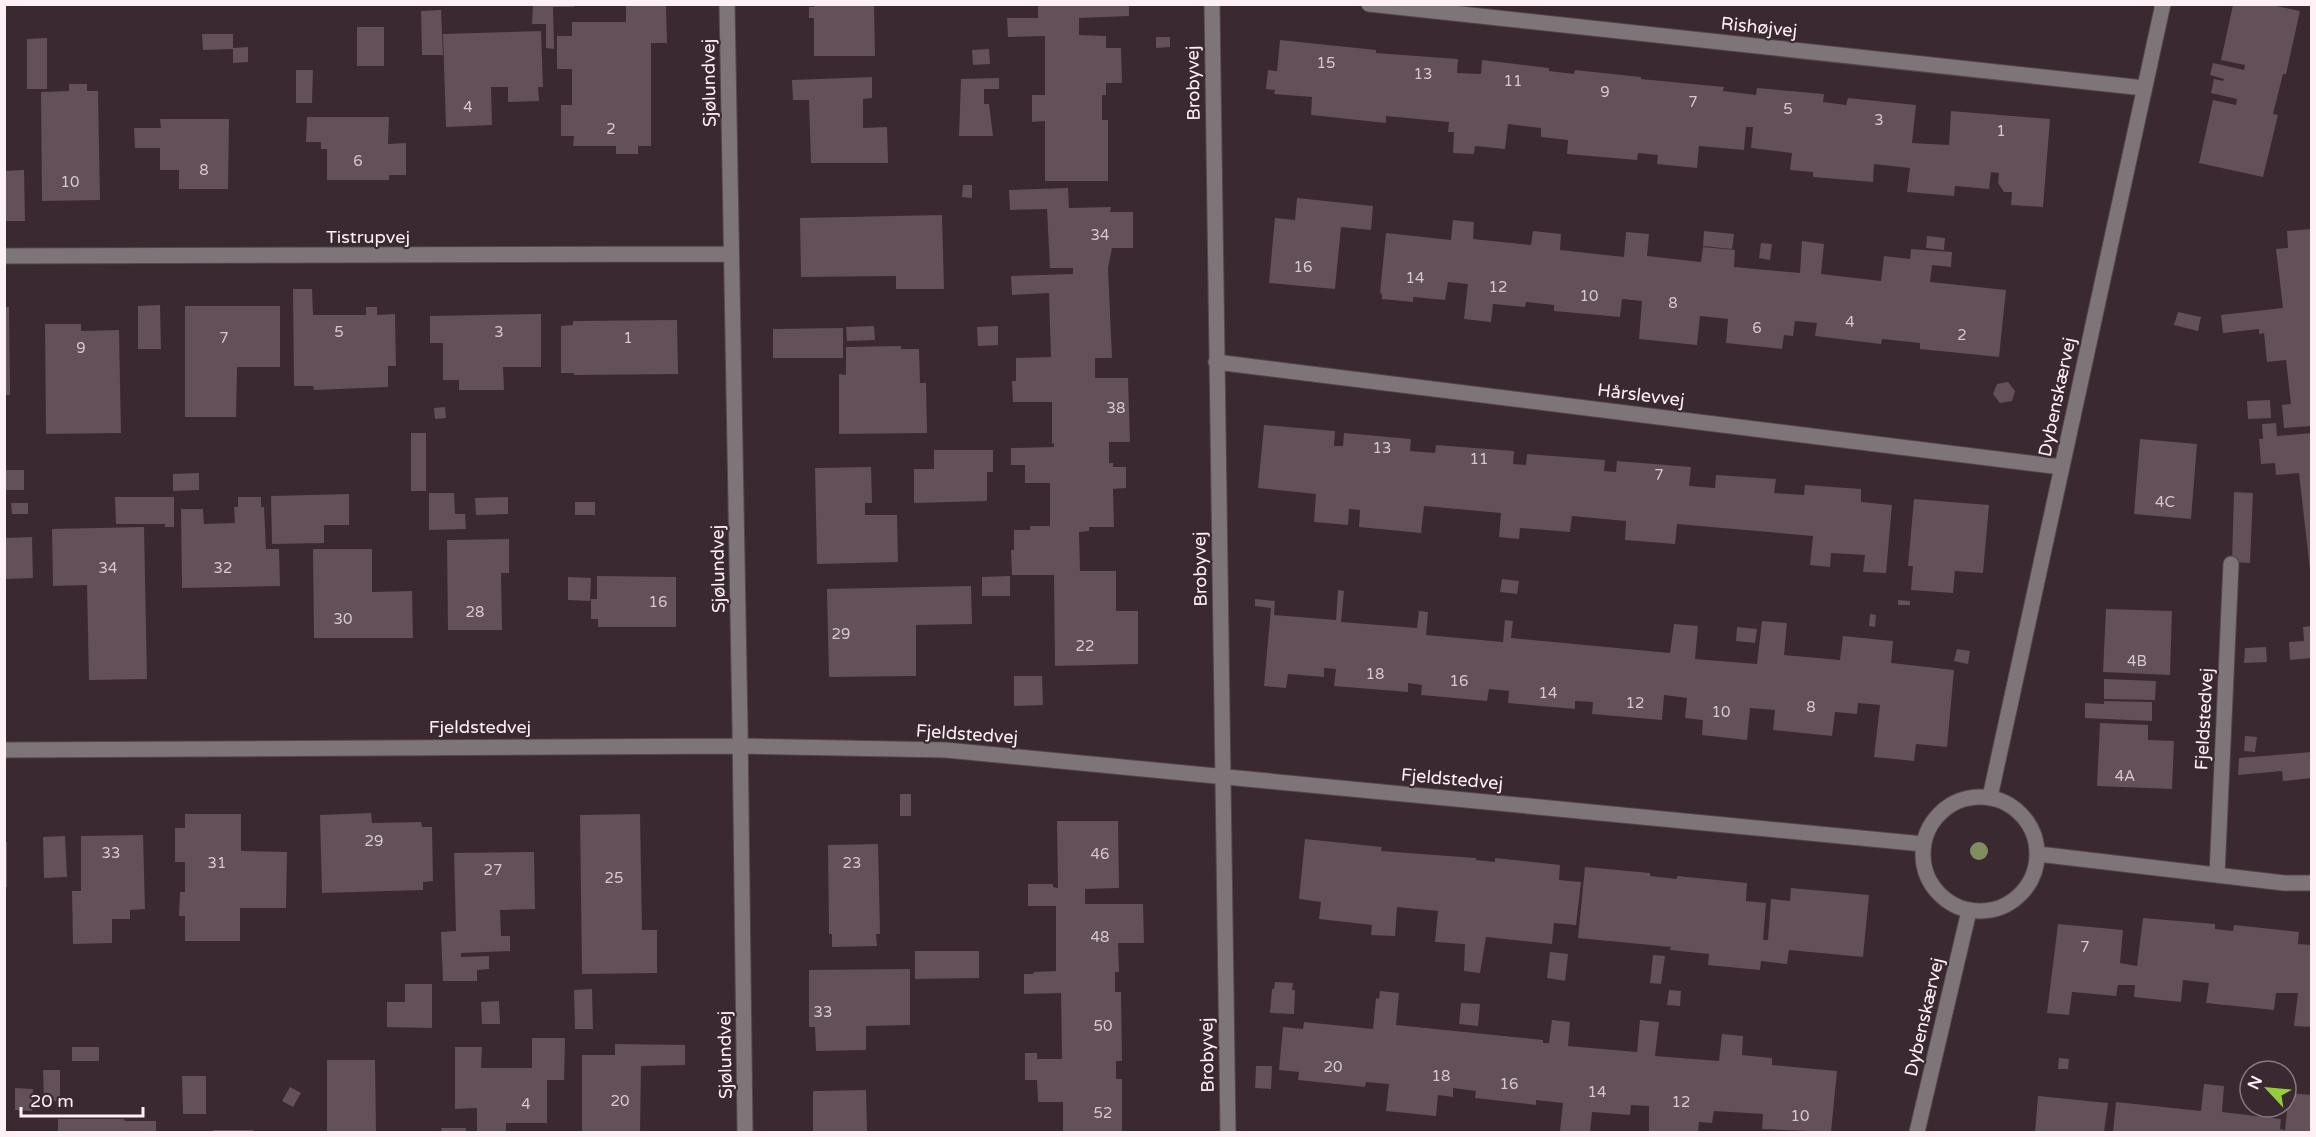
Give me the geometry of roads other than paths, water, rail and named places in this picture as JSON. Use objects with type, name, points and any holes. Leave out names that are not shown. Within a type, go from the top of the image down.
[{"type":"street","name":"Sjølundvej","points":[[727,4],[746,1132]]},
{"type":"street","name":"Brobyvej","points":[[1212,4],[1228,1132]]},
{"type":"street","name":"Rishøjvej","points":[[1369,4],[2144,88]]},
{"type":"street","name":"Dybenskærvej","points":[[1990,797],[2163,4]]},
{"type":"street","name":"Tistrupvej","points":[[4,256],[730,254]]},
{"type":"street","name":"Hårslevvej","points":[[1216,362],[2061,467]]},
{"type":"street","name":"Fjeldstedvej","points":[[2217,876],[2231,564]]},
{"type":"street","name":"Fjeldstedvej","points":[[4,750],[741,746],[946,750],[1923,844]]},
{"type":"street","points":[[1972,797],[1990,797],[2003,801],[2024,817],[2034,834],[2038,854],[2036,869],[2021,895],[1996,909],[1983,912],[1969,911],[1943,898],[1933,886],[1926,873],[1923,844],[1929,827],[1954,802],[1972,797]]},
{"type":"street","points":[[2038,854],[2217,876],[2284,883],[2312,883]]},
{"type":"street","name":"Dybenskærvej","points":[[1917,1132],[1969,911]]}]
